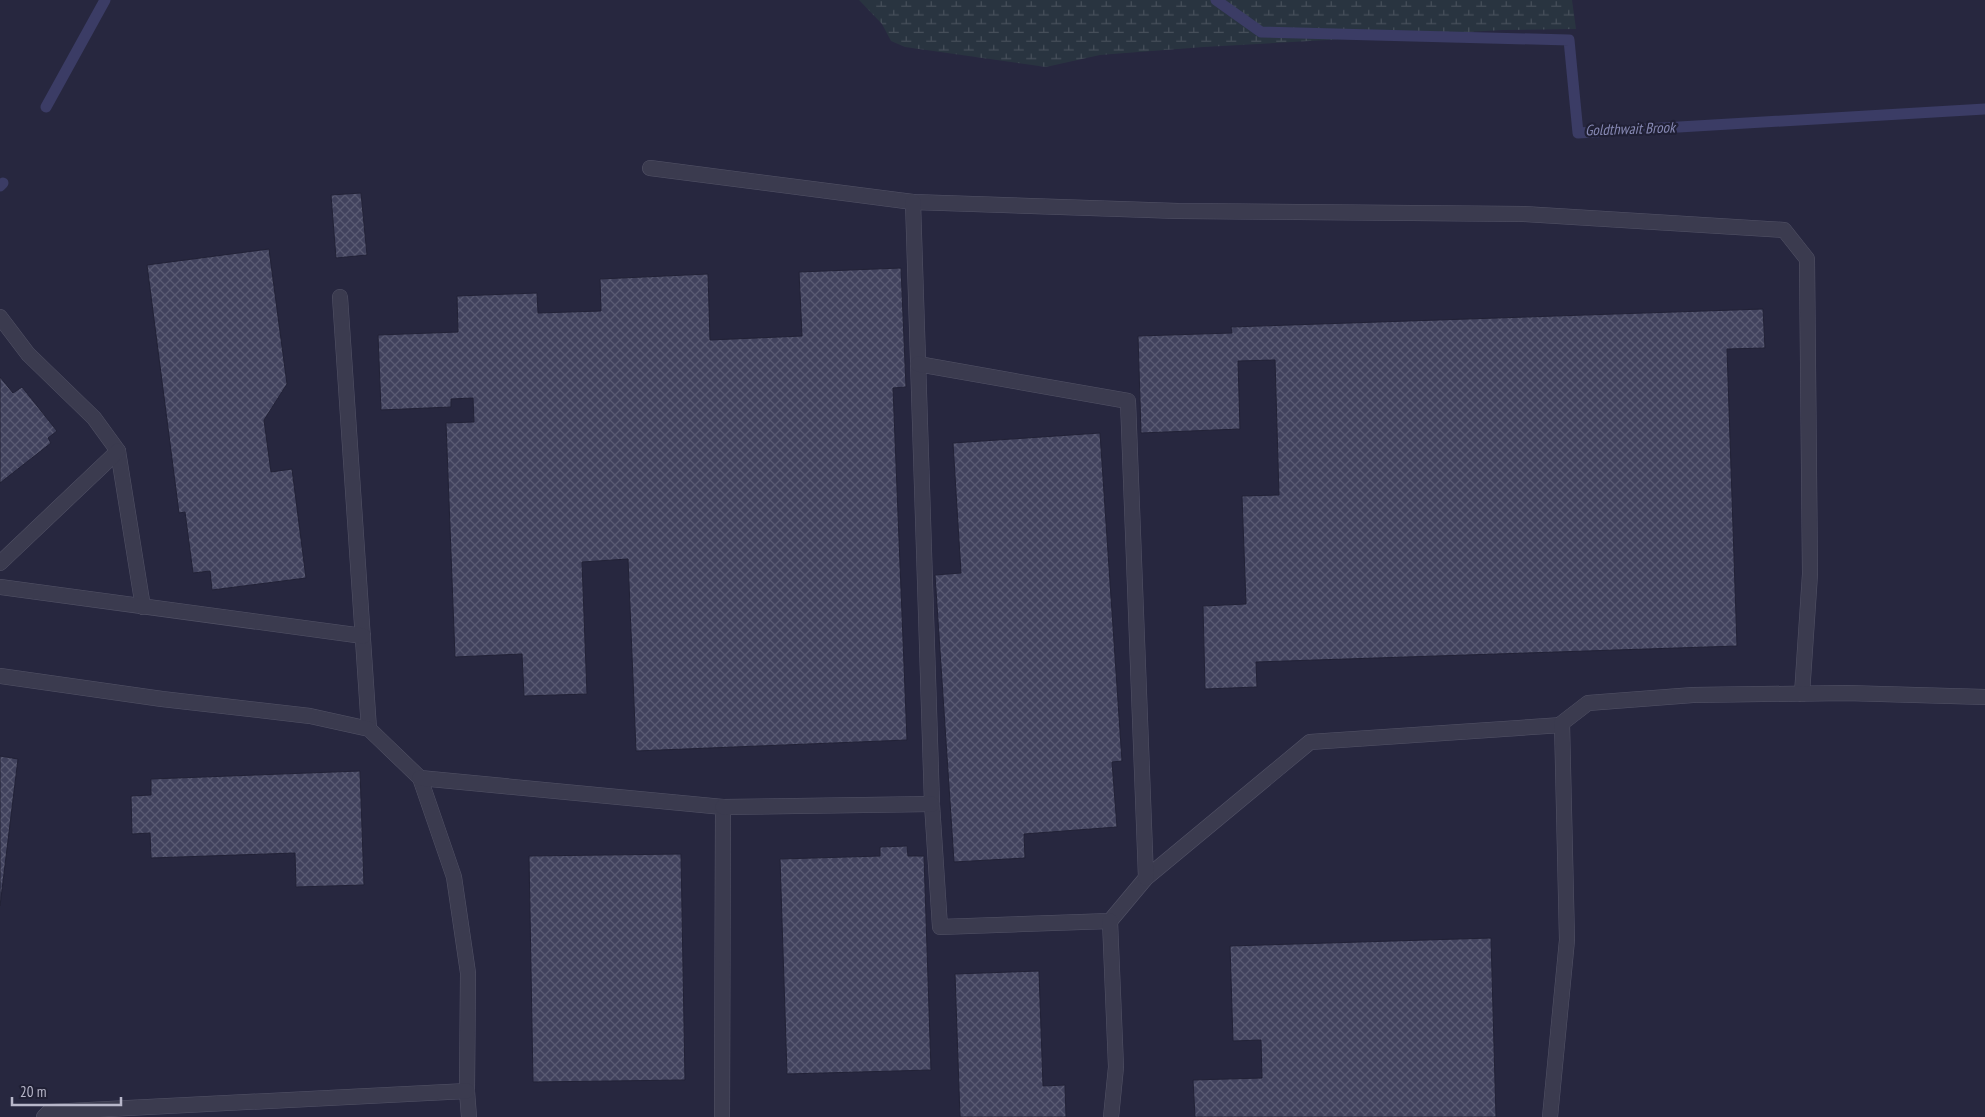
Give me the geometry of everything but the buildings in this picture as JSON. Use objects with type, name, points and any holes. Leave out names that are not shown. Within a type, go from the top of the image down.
[{"type":"lane","points":[[650,168],[913,202],[1178,212],[1524,214],[1784,230],[1807,259],[1810,574],[1802,694]]},
{"type":"lane","points":[[913,202],[932,804],[940,927],[1110,921]]},
{"type":"lane","points":[[340,297],[368,729]]},
{"type":"lane","points":[[0,318],[28,354],[94,418],[118,451],[143,607]]},
{"type":"lane","points":[[918,364],[1128,400],[1146,878]]},
{"type":"lane","points":[[0,563],[118,451]]},
{"type":"lane","points":[[0,587],[362,636]]},
{"type":"lane","points":[[0,676],[162,700],[310,716],[368,729],[420,778],[454,877],[468,972],[467,1091],[469,1117]]},
{"type":"lane","points":[[1550,1117],[1568,940],[1562,723],[1588,702],[1693,695],[1802,694],[1985,697]]},
{"type":"lane","points":[[1112,1117],[1116,1067],[1110,921],[1146,878],[1310,742],[1562,725]]},
{"type":"lane","points":[[420,778],[722,807],[932,804]]},
{"type":"lane","points":[[722,807],[722,1117]]},
{"type":"lane","points":[[44,1117],[49,1112],[467,1091]]},
{"type":"green space","points":[[859,0],[1572,0],[1576,29],[1503,30],[1204,47],[1100,55],[1046,67],[905,47],[891,41],[882,24]]},
{"type":"waterway","name":"Goldthwait Brook","points":[[46,107],[105,0]]},
{"type":"waterway","name":"Goldthwait Brook","points":[[1216,0],[1261,32],[1569,40],[1578,133],[1985,109]]},
{"type":"waterway","name":"Goldthwait Brook","points":[[0,186],[3,183]]}]
